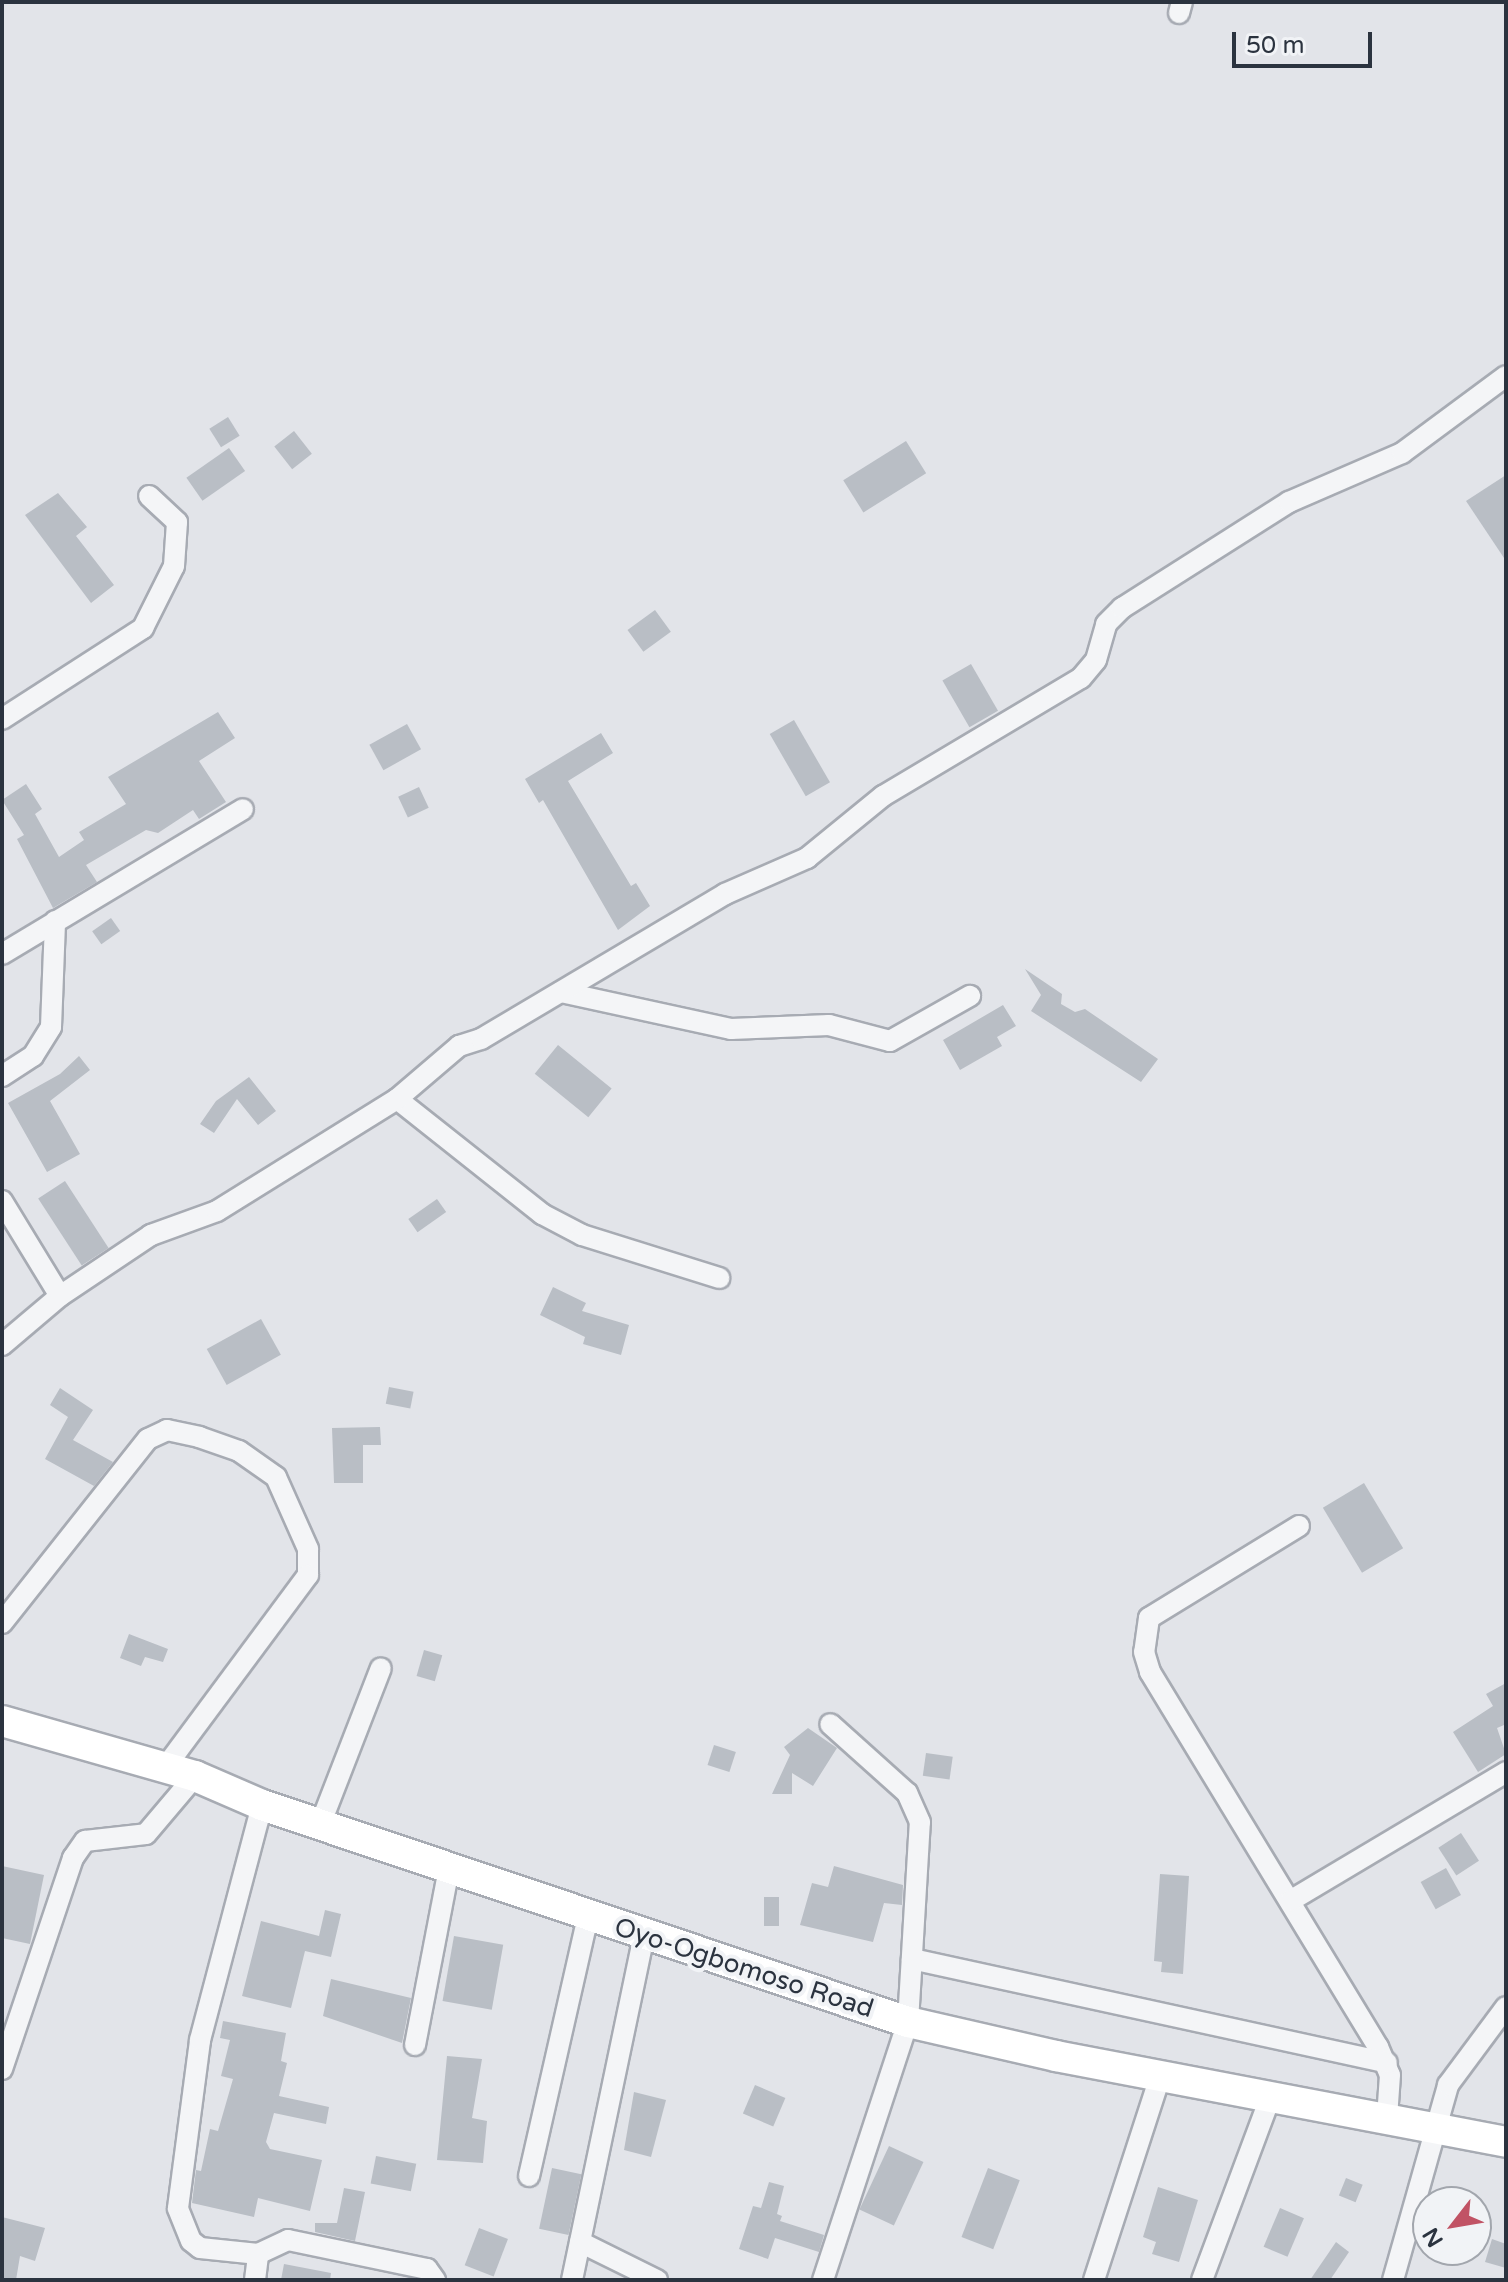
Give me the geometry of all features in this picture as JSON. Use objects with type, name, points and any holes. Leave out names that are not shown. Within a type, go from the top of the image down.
[{"type":"highway","name":"Oyo-Ogbomoso Road","points":[[2,1721],[163,1770],[195,1776],[262,1805],[644,1936],[908,2022],[1270,2098],[1506,2142]]},
{"type":"street","points":[[2,1345],[60,1296],[151,1235],[217,1211],[397,1099],[459,1046],[561,992],[725,894],[807,858],[883,796],[1081,678],[1096,660],[1106,624],[1122,608],[1289,502],[1402,453],[1506,376]]},
{"type":"street","points":[[2,719],[143,628],[174,566],[177,522],[149,496]]},
{"type":"street","points":[[2,954],[243,809]]},
{"type":"street","points":[[2,1076],[33,1056],[51,1027],[55,921]]},
{"type":"street","points":[[561,992],[731,1029],[829,1025],[890,1041],[970,996]]},
{"type":"street","points":[[397,1099],[542,1214],[582,1235],[719,1278]]},
{"type":"street","points":[[2,1201],[60,1296]]},
{"type":"street","points":[[2,1623],[148,1439],[167,1430],[199,1437],[239,1451],[276,1477],[308,1549],[308,1575],[163,1770]]},
{"type":"street","points":[[1299,1526],[1149,1618],[1143,1640],[1150,1672],[1387,2063],[1387,2118]]},
{"type":"street","points":[[320,1825],[381,1668]]},
{"type":"street","points":[[823,2280],[908,2022],[920,1822],[914,1803],[830,1724]]},
{"type":"street","points":[[1290,1901],[1506,1772]]},
{"type":"street","points":[[2,2069],[73,1858],[85,1841],[146,1834],[195,1776]]},
{"type":"street","points":[[262,1805],[200,2040],[178,2208],[191,2241],[200,2248],[258,2254],[288,2240],[427,2269],[435,2280]]},
{"type":"street","points":[[415,2045],[449,1869]]},
{"type":"street","points":[[529,2176],[588,1917]]},
{"type":"street","points":[[572,2280],[644,1936]]},
{"type":"street","points":[[912,1959],[1387,2063]]},
{"type":"street","points":[[1393,2280],[1454,2072],[1506,2007]]},
{"type":"street","points":[[1094,2280],[1161,2074]]},
{"type":"street","points":[[1202,2280],[1270,2098]]},
{"type":"street","points":[[580,2242],[657,2280]]},
{"type":"street","points":[[255,2280],[258,2254]]},
{"type":"building","points":[[228,417],[240,436],[221,447],[209,429]]},
{"type":"building","points":[[294,431],[312,454],[292,469],[274,446]]},
{"type":"building","points":[[906,441],[926,473],[863,512],[843,480]]},
{"type":"building","points":[[229,448],[245,471],[202,501],[186,478]]},
{"type":"building","points":[[1506,475],[1506,561],[1466,501]]},
{"type":"building","points":[[58,493],[87,527],[76,536],[114,585],[91,603],[25,515]]},
{"type":"building","points":[[655,610],[671,632],[643,652],[627,630]]},
{"type":"building","points":[[971,664],[998,711],[969,727],[942,680]]},
{"type":"building","points":[[218,712],[235,738],[199,761],[226,802],[199,819],[193,810],[158,833],[146,830],[86,865],[97,882],[53,908],[17,839],[24,835],[2,800],[26,784],[42,809],[35,814],[59,857],[84,840],[79,832],[126,804],[108,777]]},
{"type":"building","points":[[794,720],[830,782],[806,796],[770,734]]},
{"type":"building","points":[[407,724],[421,749],[383,770],[369,745]]},
{"type":"building","points":[[601,733],[613,753],[568,781],[631,886],[636,883],[650,906],[618,930],[543,800],[539,803],[525,779]]},
{"type":"building","points":[[419,787],[429,808],[408,818],[398,797]]},
{"type":"building","points":[[111,918],[120,931],[101,944],[92,931]]},
{"type":"building","points":[[1025,969],[1062,994],[1061,1004],[1075,1012],[1085,1009],[1158,1059],[1141,1082],[1031,1011],[1041,995]]},
{"type":"building","points":[[1003,1005],[1016,1026],[997,1037],[1002,1046],[960,1070],[943,1040]]},
{"type":"building","points":[[558,1045],[612,1088],[588,1117],[535,1074]]},
{"type":"building","points":[[79,1056],[90,1070],[50,1101],[80,1154],[47,1172],[8,1103],[60,1074]]},
{"type":"building","points":[[249,1077],[276,1111],[258,1125],[237,1099],[214,1133],[200,1124],[216,1101]]},
{"type":"building","points":[[65,1181],[109,1248],[82,1266],[38,1198]]},
{"type":"building","points":[[437,1199],[446,1212],[418,1232],[408,1219]]},
{"type":"building","points":[[553,1287],[586,1303],[582,1311],[629,1325],[621,1355],[583,1344],[585,1337],[540,1315]]},
{"type":"building","points":[[261,1319],[281,1355],[227,1385],[207,1349]]},
{"type":"building","points":[[389,1387],[414,1392],[410,1408],[386,1404]]},
{"type":"building","points":[[60,1388],[93,1410],[73,1440],[113,1462],[94,1486],[45,1459],[68,1417],[50,1405]]},
{"type":"building","points":[[380,1427],[381,1445],[363,1445],[363,1483],[334,1483],[332,1428]]},
{"type":"building","points":[[1364,1483],[1403,1548],[1362,1573],[1323,1508]]},
{"type":"building","points":[[129,1634],[168,1649],[163,1662],[145,1657],[141,1666],[120,1658]]},
{"type":"building","points":[[424,1650],[442,1655],[435,1681],[417,1676]]},
{"type":"building","points":[[1506,1683],[1506,1729],[1504,1725],[1497,1728],[1506,1754],[1478,1772],[1453,1732],[1493,1706],[1486,1694]]},
{"type":"building","points":[[808,1728],[837,1748],[813,1786],[792,1773],[792,1794],[772,1794],[790,1755],[784,1747]]},
{"type":"building","points":[[714,1745],[736,1752],[729,1772],[708,1765]]},
{"type":"building","points":[[926,1753],[953,1757],[950,1780],[923,1776]]},
{"type":"building","points":[[1461,1833],[1479,1861],[1456,1875],[1438,1848]]},
{"type":"building","points":[[2,1866],[44,1875],[30,1944],[2,1938]]},
{"type":"building","points":[[834,1866],[903,1885],[902,1905],[884,1903],[873,1942],[800,1925],[812,1883],[828,1887]]},
{"type":"building","points":[[1446,1868],[1461,1895],[1436,1909],[1421,1882]]},
{"type":"building","points":[[1160,1874],[1189,1876],[1183,1974],[1161,1972],[1162,1962],[1154,1961]]},
{"type":"building","points":[[764,1897],[779,1897],[779,1926],[764,1926]]},
{"type":"building","points":[[325,1910],[341,1914],[331,1957],[305,1951],[291,2008],[242,1996],[261,1921],[319,1936]]},
{"type":"building","points":[[454,1936],[503,1945],[492,2010],[443,2001]]},
{"type":"building","points":[[331,1979],[411,1998],[402,2043],[323,2016]]},
{"type":"building","points":[[223,2021],[286,2033],[281,2061],[287,2063],[279,2096],[329,2107],[326,2124],[274,2113],[266,2142],[270,2149],[322,2160],[310,2211],[258,2198],[254,2217],[192,2203],[196,2170],[201,2171],[210,2129],[218,2131],[233,2079],[221,2076],[230,2040],[220,2038]]},
{"type":"building","points":[[447,2056],[482,2059],[472,2118],[487,2121],[483,2163],[437,2160]]},
{"type":"building","points":[[755,2085],[785,2098],[773,2126],[743,2114]]},
{"type":"building","points":[[634,2092],[666,2100],[651,2157],[624,2150]]},
{"type":"building","points":[[889,2146],[923,2162],[894,2226],[859,2209]]},
{"type":"building","points":[[376,2156],[416,2164],[411,2191],[371,2183]]},
{"type":"building","points":[[552,2168],[581,2174],[568,2235],[539,2229]]},
{"type":"building","points":[[988,2168],[1020,2180],[993,2249],[961,2237]]},
{"type":"building","points":[[1346,2178],[1363,2185],[1356,2202],[1339,2196]]},
{"type":"building","points":[[769,2182],[784,2186],[777,2214],[782,2216],[780,2221],[824,2235],[819,2252],[775,2238],[768,2259],[739,2249],[753,2206],[761,2208]]},
{"type":"building","points":[[1158,2187],[1198,2200],[1179,2262],[1152,2254],[1156,2242],[1143,2237]]},
{"type":"building","points":[[344,2188],[365,2192],[355,2241],[315,2232],[315,2223],[337,2223]]},
{"type":"building","points":[[1280,2208],[1304,2218],[1288,2257],[1264,2247]]},
{"type":"building","points":[[2,2217],[45,2228],[35,2261],[20,2256],[16,2280],[2,2280]]},
{"type":"building","points":[[479,2228],[508,2239],[494,2276],[465,2265]]},
{"type":"building","points":[[1492,2239],[1506,2244],[1506,2268],[1492,2264]]},
{"type":"building","points":[[1336,2242],[1349,2252],[1330,2280],[1310,2280]]},
{"type":"building","points":[[284,2264],[331,2273],[330,2280],[281,2280]]}]
